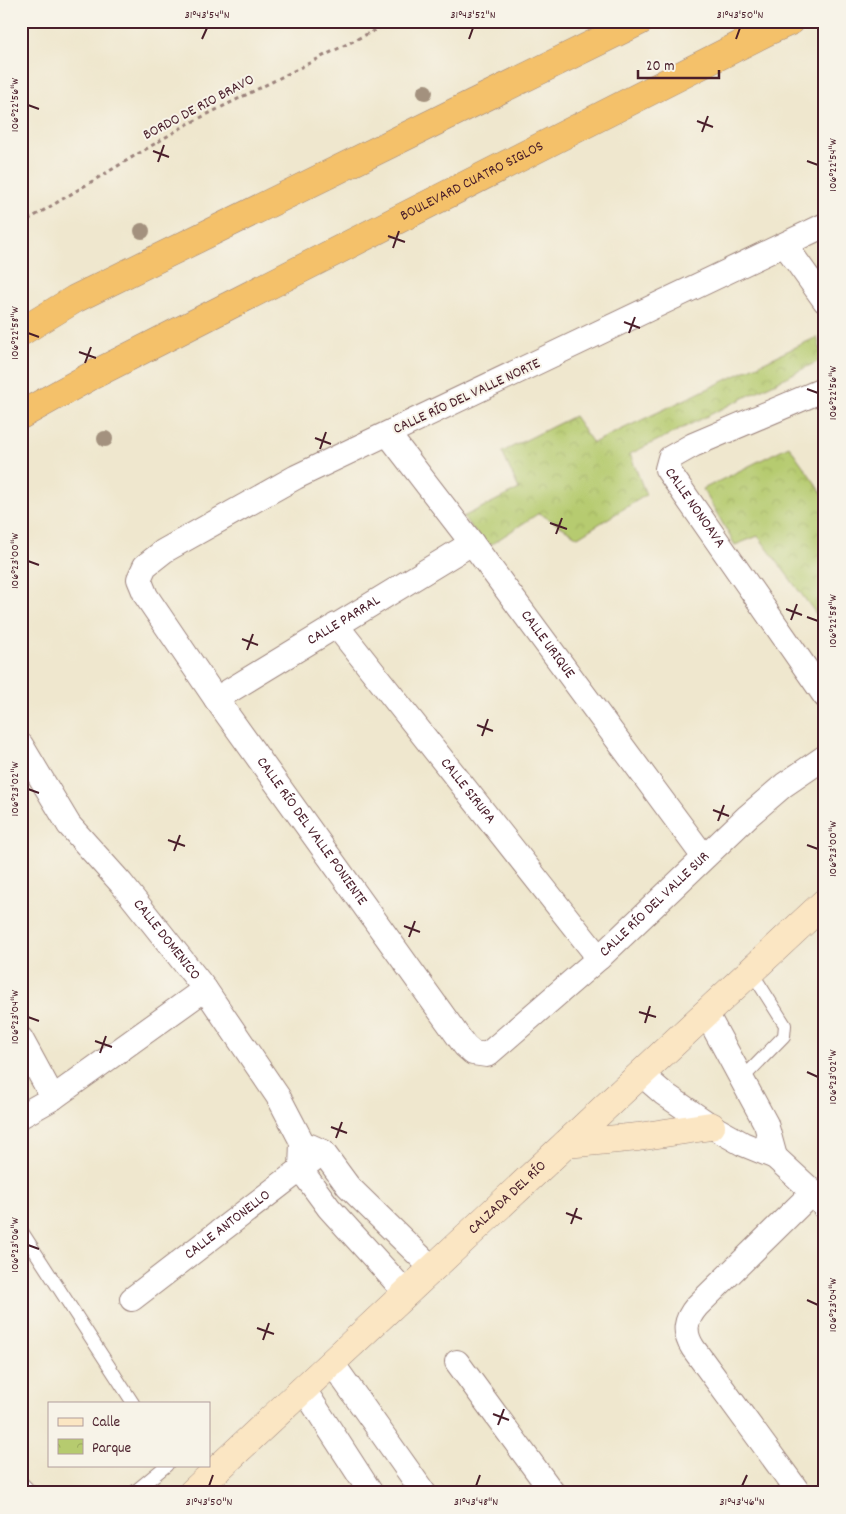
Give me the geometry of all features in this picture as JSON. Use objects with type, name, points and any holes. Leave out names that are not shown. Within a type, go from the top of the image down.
[{"type":"highway","points":[[21,332],[75,300],[640,21]]},
{"type":"highway","name":"BOULEVARD CUATRO SIGLOS","points":[[21,416],[100,371],[791,21]]},
{"type":"street","name":"CALLE RÍO DEL VALLE NORTE","points":[[146,596],[139,578],[145,566],[164,551],[296,477],[825,226]]},
{"type":"street","points":[[786,245],[825,302]]},
{"type":"street","name":"CALLE NONOAVA","points":[[825,389],[692,445],[674,455],[667,469],[825,696]]},
{"type":"street","name":"CALLE URIQUE","points":[[388,434],[472,543],[704,857]]},
{"type":"street","name":"CALLE PARRAL","points":[[216,699],[472,543]]},
{"type":"street","name":"CALLE RÍO DEL VALLE PONIENTE","points":[[146,596],[216,699],[465,1046],[473,1053],[487,1055]]},
{"type":"street","name":"CALLE SIRUPA","points":[[336,625],[599,958]]},
{"type":"street","name":"CALLE DOMENICO","points":[[21,745],[69,825],[121,883],[205,989],[278,1098],[302,1142]]},
{"type":"street","name":"CALLE RÍO DEL VALLE SUR","points":[[487,1055],[599,958],[704,857],[784,785],[825,757]]},
{"type":"street","name":"CALZADA DEL RÍO","points":[[192,1493],[825,902]]},
{"type":"street","points":[[21,1116],[53,1098],[205,989]]},
{"type":"street","points":[[706,1013],[766,1124],[775,1157]]},
{"type":"street","points":[[21,1039],[53,1098]]},
{"type":"street","points":[[641,1074],[663,1093],[711,1126],[743,1144],[775,1157],[819,1200],[693,1310],[689,1315],[686,1332],[693,1348],[799,1493]]},
{"type":"street","points":[[566,1144],[638,1137],[711,1126]]},
{"type":"street","points":[[407,1294],[329,1208],[301,1170],[302,1142],[323,1152],[348,1186],[433,1269]]},
{"type":"street","name":"CALLE ANTONELLO","points":[[132,1299],[323,1152]]},
{"type":"street","points":[[332,1362],[424,1493]]},
{"type":"street","points":[[457,1362],[553,1493]]},
{"type":"street","points":[[303,1388],[372,1493]]},
{"type":"lane","points":[[742,1080],[784,1036],[785,1031],[785,1026],[751,971]]},
{"type":"lane","points":[[21,1230],[132,1402]]},
{"type":"lane","points":[[133,1493],[166,1466]]},
{"type":"lane","points":[[21,1482],[32,1493]]},
{"type":"path","name":"BORDO DE RIO BRAVO","points":[[21,224],[186,124],[393,21]]},
{"type":"green space","points":[[817,337],[823,359],[630,454],[646,495],[578,537],[539,513],[487,547],[463,517],[519,489],[502,452],[574,416],[593,443]]},
{"type":"green space","points":[[789,446],[825,497],[825,621],[823,623],[758,536],[735,545],[703,489]]}]
